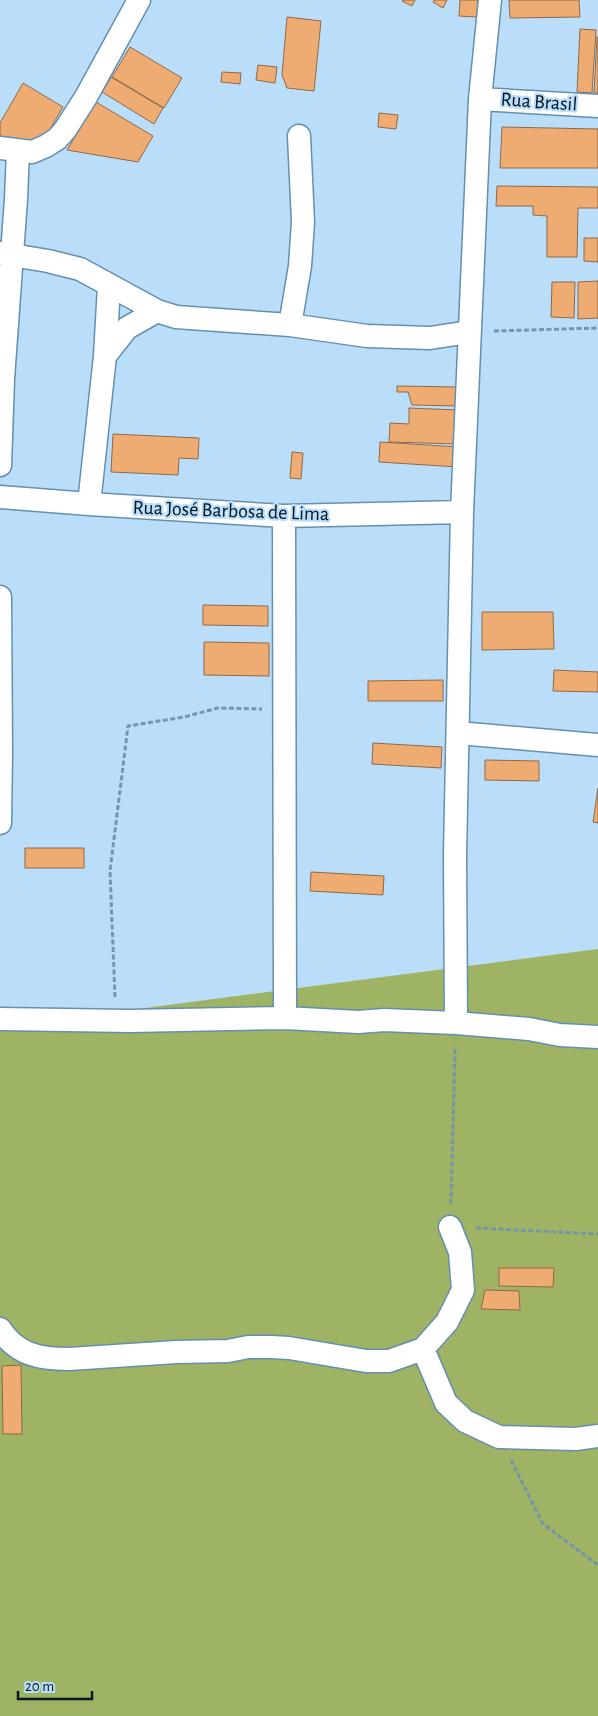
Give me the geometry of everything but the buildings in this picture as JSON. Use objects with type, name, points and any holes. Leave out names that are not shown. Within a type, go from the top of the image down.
[{"type":"street","points":[[0,465],[6,254],[16,199],[9,149],[32,152],[57,139],[65,130],[86,97],[139,0]]},
{"type":"street","points":[[456,1023],[455,854],[462,512],[480,99],[490,0]]},
{"type":"street","name":"Rua Brasil","points":[[480,99],[598,106]]},
{"type":"street","points":[[290,324],[300,266],[303,222],[299,136]]},
{"type":"street","points":[[6,254],[80,269],[157,311],[176,317],[290,324],[367,336],[400,338],[430,338],[469,332]]},
{"type":"street","points":[[90,504],[105,356],[109,286]]},
{"type":"street","points":[[105,356],[127,328],[157,311]]},
{"type":"street","name":"Rua José Barbosa de Lima","points":[[0,497],[284,516],[462,512]]},
{"type":"street","points":[[284,516],[285,1018]]},
{"type":"street","points":[[0,597],[2,752],[0,823]]},
{"type":"street","points":[[458,733],[598,745]]},
{"type":"street","points":[[0,1019],[285,1018],[358,1022],[384,1020],[456,1023],[530,1030],[560,1036],[598,1037]]},
{"type":"street","points":[[0,1329],[8,1341],[21,1350],[35,1356],[52,1359],[69,1360],[271,1347],[289,1348],[366,1361],[389,1362],[423,1349],[447,1322],[462,1290],[460,1252],[450,1227]]},
{"type":"street","points":[[423,1349],[446,1403],[465,1421],[499,1437],[576,1439],[598,1436]]},
{"type":"path","points":[[469,332],[598,328]]},
{"type":"path","points":[[116,1020],[110,871],[128,726],[184,717],[218,708],[285,710]]},
{"type":"path","points":[[456,1023],[450,1227],[598,1234]]},
{"type":"path","points":[[499,1437],[543,1524],[598,1565]]},
{"type":"green space","points":[[598,949],[598,1716],[0,1716],[0,1027]]}]
